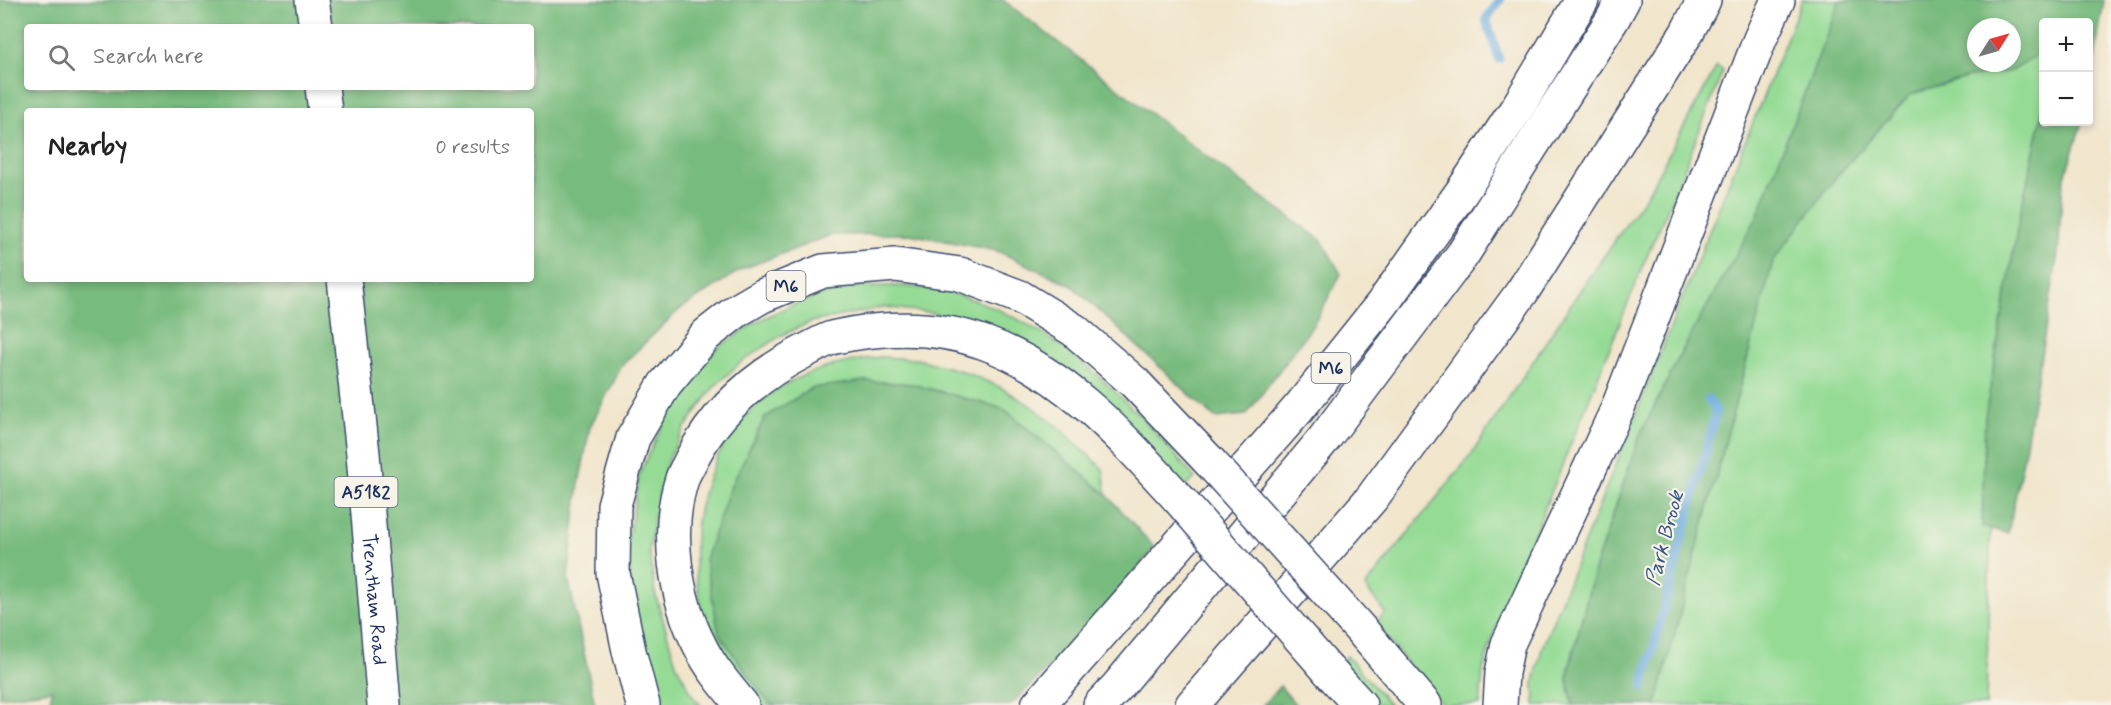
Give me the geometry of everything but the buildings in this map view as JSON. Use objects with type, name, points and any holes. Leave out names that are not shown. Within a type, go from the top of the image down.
[{"type":"highway","points":[[312,0],[316,24]]},
{"type":"highway","name":"M6","points":[[1038,705],[1299,408],[1383,303],[1519,105],[1582,0]]},
{"type":"highway","name":"M6","points":[[1100,705],[1324,439],[1464,254],[1623,0]]},
{"type":"highway","points":[[1192,705],[1372,498],[1522,292],[1686,34],[1704,0]]},
{"type":"highway","points":[[1500,705],[1502,673],[1508,644],[1617,410],[1760,39],[1778,0]]},
{"type":"highway","points":[[322,90],[325,108]]},
{"type":"highway","name":"M6","points":[[643,705],[613,573],[614,506],[633,438],[665,384],[706,335],[738,310],[762,296],[823,271],[895,265],[960,274],[1020,297],[1074,330],[1134,383],[1209,461],[1362,631],[1425,705]]},
{"type":"highway","name":"Trentham Road","points":[[344,282],[363,454],[384,705]]},
{"type":"highway","points":[[742,705],[700,647],[684,605],[674,559],[674,518],[682,478],[720,416],[750,386],[787,360],[830,339],[872,330],[908,328],[940,332],[986,343],[1034,365],[1089,406],[1114,429],[1178,498],[1360,705]]},
{"type":"green space","points":[[0,0],[1003,0],[1219,166],[1322,241],[1341,274],[1314,324],[1246,415],[1215,418],[1071,285],[997,251],[910,234],[831,235],[740,270],[679,310],[623,364],[590,427],[579,484],[568,577],[595,705],[49,705],[52,690],[0,697]]},
{"type":"green space","points":[[1802,0],[2078,0],[2050,18],[2039,18],[2039,126],[2043,126],[1993,422],[1986,705],[1616,705],[1683,349],[1640,435],[1595,567],[1567,677],[1573,705],[1535,705],[1534,682],[1542,648]]},
{"type":"green space","points":[[1840,0],[2104,0],[2093,69],[2093,18],[2039,18],[2039,54],[2021,65],[2021,18],[1967,18],[1967,72],[2005,72],[1969,77],[1910,95],[1836,177],[1773,261],[1656,705],[1573,705],[1567,677],[1595,567],[1640,435],[1683,349],[1757,217]]},
{"type":"green space","points":[[1717,66],[1723,71],[1493,636],[1483,670],[1480,705],[1443,705],[1375,624],[1385,613],[1365,587],[1471,455],[1585,283],[1646,196]]},
{"type":"green space","points":[[2039,126],[2081,126],[2063,183],[2058,254],[2025,450],[2008,533],[1982,527],[1985,417],[2019,219]]},
{"type":"green space","points":[[898,286],[943,291],[982,303],[1018,319],[1052,340],[1113,390],[1142,418],[1195,478],[1181,490],[971,321],[884,307],[811,322],[782,335],[740,363],[714,387],[686,426],[667,462],[649,551],[655,593],[676,664],[694,698],[701,705],[662,705],[633,604],[626,551],[640,472],[665,420],[689,378],[716,349],[758,321],[821,295],[856,287]]},
{"type":"green space","points":[[880,357],[917,359],[962,371],[1000,387],[1033,407],[1064,432],[1103,469],[1107,495],[1004,409],[912,384],[864,381],[719,634],[766,699],[774,705],[762,705],[731,667],[703,616],[695,568],[695,540],[706,485],[716,459],[730,435],[769,395],[794,380],[822,369]]},
{"type":"green space","points":[[864,381],[912,384],[1004,409],[1107,495],[1155,548],[1076,642],[1010,705],[774,705],[766,700],[719,634],[705,559],[730,488],[765,417],[812,388]]},
{"type":"green space","points":[[1347,656],[1390,705],[1369,705],[1337,669]]},
{"type":"green space","points":[[1280,686],[1296,705],[1263,705]]},
{"type":"waterway","name":"Park Brook","points":[[1499,59],[1486,19],[1500,0]]},
{"type":"waterway","name":"Park Brook","points":[[1643,687],[1716,412],[1708,399]]}]
